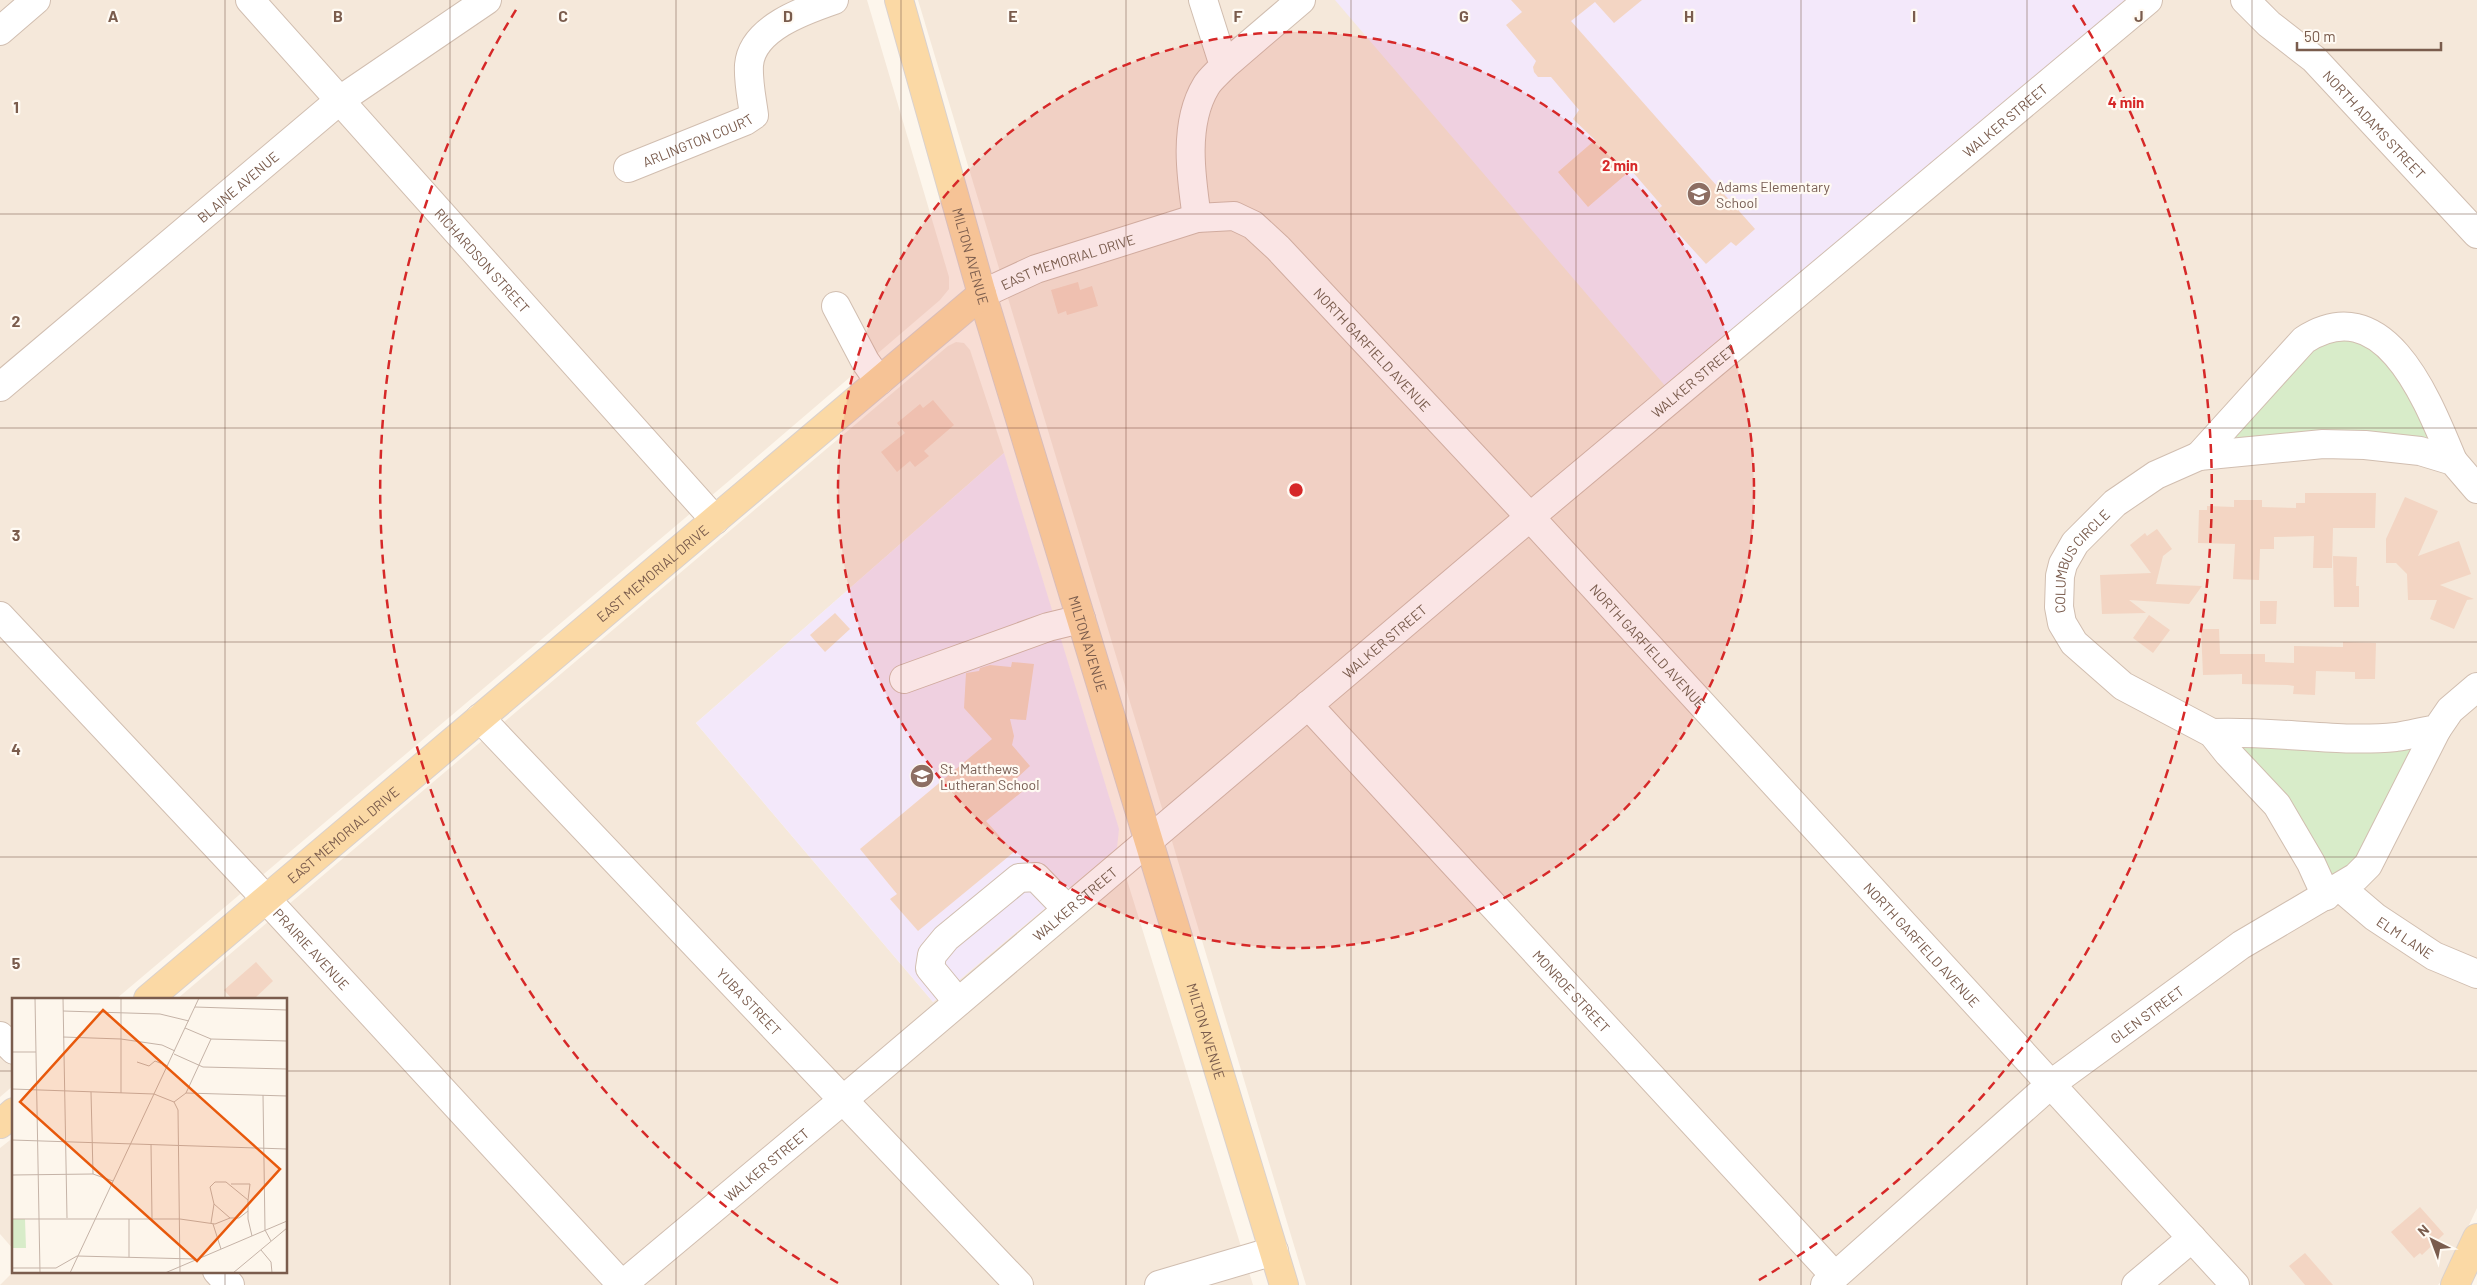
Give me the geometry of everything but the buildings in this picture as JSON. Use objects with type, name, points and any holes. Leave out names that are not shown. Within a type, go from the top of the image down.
[{"type":"main road","name":"MILTON AVENUE","points":[[899,0],[982,294],[1284,1285]]},
{"type":"main road","name":"EAST MEMORIAL DRIVE","points":[[149,998],[982,294]]},
{"type":"main road","points":[[0,1124],[12,1114]]},
{"type":"main road","points":[[2455,1285],[2477,1238]]},
{"type":"street","points":[[0,31],[36,0]]},
{"type":"street","name":"RICHARDSON STREET","points":[[250,0],[715,520]]},
{"type":"street","name":"BLAINE AVENUE","points":[[0,386],[340,100],[487,0]]},
{"type":"street","name":"ARLINGTON COURT","points":[[628,168],[745,121],[754,115],[749,64],[752,53],[766,34],[778,24],[834,0]]},
{"type":"street","points":[[1202,0],[1224,66]]},
{"type":"street","points":[[1197,218],[1192,182],[1192,127],[1197,105],[1206,85],[1224,66],[1302,0]]},
{"type":"street","name":"WALKER STREET","points":[[622,1285],[1530,517],[2148,0]]},
{"type":"street","name":"NORTH ADAMS STREET","points":[[2245,0],[2269,24],[2314,59],[2477,234]]},
{"type":"street","name":"NORTH GARFIELD AVENUE","points":[[1197,218],[1234,216],[1259,231],[1278,248],[1530,517],[2235,1285]]},
{"type":"street","name":"EAST MEMORIAL DRIVE","points":[[982,294],[1036,269],[1197,218]]},
{"type":"street","points":[[836,306],[865,361],[879,381]]},
{"type":"street","name":"COLUMBUS CIRCLE","points":[[2199,456],[2304,340],[2316,332],[2347,326],[2366,329],[2376,335],[2394,352],[2412,375],[2429,404],[2453,461],[2477,489]]},
{"type":"street","name":"COLUMBUS CIRCLE","points":[[2333,892],[2311,863],[2277,805],[2228,753],[2212,733],[2169,713],[2123,686],[2105,672],[2067,632],[2059,607],[2060,576],[2063,564],[2068,554],[2087,529],[2133,489],[2156,475],[2199,456],[2286,446],[2365,444],[2420,451],[2453,461]]},
{"type":"street","name":"PRAIRIE AVENUE","points":[[0,616],[266,899],[622,1285]]},
{"type":"street","points":[[904,679],[1048,627],[1080,618]]},
{"type":"street","points":[[2437,729],[2450,710],[2477,687]]},
{"type":"street","name":"MONROE STREET","points":[[1308,705],[1830,1280]]},
{"type":"street","name":"YUBA STREET","points":[[480,718],[1019,1285]]},
{"type":"street","name":"COLUMBUS CIRCLE","points":[[2212,733],[2244,732],[2317,736],[2395,737],[2437,729]]},
{"type":"street","name":"GLEN STREET","points":[[1830,1280],[2051,1084],[2241,945],[2356,877],[2368,865],[2437,729]]},
{"type":"street","points":[[958,1002],[930,968],[932,955],[946,938],[1019,878],[1036,877],[1067,909]]},
{"type":"street","name":"ELM LANE","points":[[2333,892],[2434,956],[2477,974]]},
{"type":"street","points":[[0,1036],[12,1048]]},
{"type":"street","points":[[2136,1285],[2192,1238]]},
{"type":"street","points":[[1159,1285],[1274,1251]]},
{"type":"street","points":[[218,1272],[230,1285]]},
{"type":"shaded area","points":[[0,0],[867,0],[949,277],[949,289],[940,300],[730,480],[117,998],[12,998],[12,1087],[0,1097]]},
{"type":"shaded area","points":[[918,0],[2477,0],[2477,1208],[2444,1278],[2438,1285],[1306,1285]]},
{"type":"shaded area","name":"Adams Elementary School","points":[[1335,0],[2126,0],[1667,388]]},
{"type":"shaded area","points":[[956,342],[964,343],[970,350],[1004,453],[696,723],[933,1002],[1117,848],[1253,1285],[0,1285],[13,1272],[288,1272],[288,998],[178,998],[948,346]]},
{"type":"shaded area","name":"St. Matthews Lutheran School","points":[[1004,453],[1119,829],[1117,848],[933,1002],[696,723]]},
{"type":"shaded area","points":[[12,1139],[12,1248],[0,1234],[0,1148]]},
{"type":"green space","points":[[2365,329],[2453,461],[2420,451],[2199,456],[2294,350]]},
{"type":"green space","points":[[2437,729],[2341,888],[2228,753],[2245,732]]},
{"type":"place","name":"Adams Elementary School","points":[[1699,194]]},
{"type":"place","name":"St. Matthews Lutheran School","points":[[922,776]]}]
